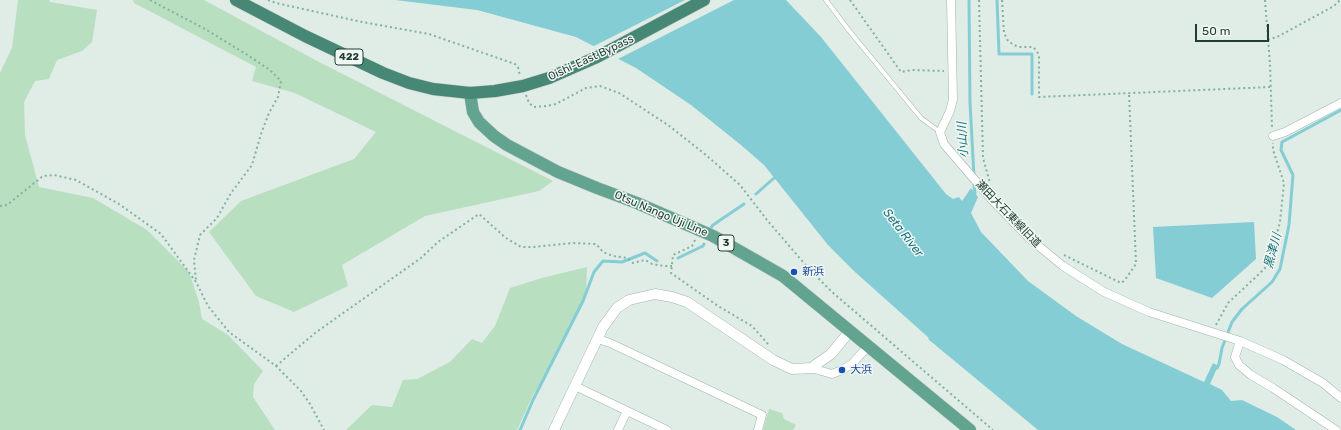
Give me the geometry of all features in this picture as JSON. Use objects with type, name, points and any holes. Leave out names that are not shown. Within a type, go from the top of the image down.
[{"type":"highway","name":"422","points":[[236,0],[305,36],[383,73],[409,83],[433,89],[470,93]]},
{"type":"highway","name":"Oishi-East Bypass","points":[[470,93],[495,91],[523,86],[549,78],[597,57],[704,0]]},
{"type":"main road","name":"Otsu Nango Uji Line","points":[[470,93],[474,112],[479,122],[494,136],[507,145],[558,172],[637,202],[701,230],[782,276],[916,384],[970,430]]},
{"type":"street","points":[[940,132],[950,111],[953,99],[951,0]]},
{"type":"street","points":[[1273,136],[1285,132],[1341,103]]},
{"type":"street","name":"瀬田大石東線旧道","points":[[940,132],[944,144],[992,200],[1030,239],[1063,266],[1104,292],[1149,312],[1237,340],[1283,360],[1323,383],[1341,398]]},
{"type":"street","points":[[554,430],[603,327],[617,308],[630,300],[655,294],[687,302],[773,360],[792,369],[811,368],[832,374],[852,364],[868,346]]},
{"type":"street","points":[[811,368],[831,354],[850,331]]},
{"type":"street","points":[[598,338],[762,415],[758,430]]},
{"type":"street","points":[[1237,340],[1235,357],[1239,364],[1251,375],[1336,430]]},
{"type":"street","points":[[575,386],[667,430]]},
{"type":"street","points":[[618,430],[627,411]]},
{"type":"lane","points":[[826,0],[847,28],[921,118],[940,132]]},
{"type":"path","points":[[150,0],[206,29],[270,70],[281,81],[278,98],[269,113],[252,165],[231,193],[217,218],[200,235],[194,260],[196,282]]},
{"type":"path","points":[[268,0],[362,22],[429,34],[515,64],[518,67],[529,103],[534,107],[556,104],[586,88],[600,86],[619,93],[668,125],[706,155],[740,185],[766,220],[809,269],[832,292],[992,430]]},
{"type":"path","points":[[850,0],[901,72],[912,70],[953,72]]},
{"type":"path","points":[[979,0],[982,158],[989,176],[992,200]]},
{"type":"path","points":[[1002,0],[1004,33],[1008,40],[1014,45],[1020,47],[1033,47],[1037,51],[1039,57],[1039,97],[1271,87]]},
{"type":"path","points":[[1213,332],[1228,303],[1265,268],[1272,252],[1280,222],[1284,183],[1274,150],[1265,0]]},
{"type":"path","points":[[1268,40],[1279,36],[1334,6],[1340,0]]},
{"type":"path","points":[[1047,253],[1053,250],[1121,283],[1136,264],[1130,93]]},
{"type":"path","points":[[0,206],[7,204],[43,176],[58,175],[76,180],[119,204],[161,234],[196,282],[208,306],[229,332],[276,366],[301,391],[324,430]]},
{"type":"path","points":[[276,366],[315,332],[414,262],[438,242],[479,214],[506,238],[521,247],[572,243],[596,244],[602,252],[613,256],[627,258],[633,264],[645,260],[652,264],[672,266]]},
{"type":"path","points":[[701,230],[692,246],[673,255],[671,273],[718,306],[752,326],[768,344]]},
{"type":"green space","points":[[18,0],[49,0],[50,2],[97,10],[92,42],[82,51],[57,60],[49,79],[35,81],[24,102],[25,135],[39,187],[93,198],[147,230],[189,272],[199,302],[202,319],[228,335],[263,371],[254,384],[253,397],[275,430],[0,430],[0,73],[12,48]]},
{"type":"green space","points":[[133,0],[204,0],[317,61],[553,181],[539,191],[425,216],[342,265],[348,286],[294,312],[256,296],[209,232],[241,201],[354,159],[376,132],[295,93],[252,81],[256,67],[134,3]]},
{"type":"green space","points":[[587,267],[586,293],[544,379],[534,393],[517,430],[346,430],[372,405],[392,407],[403,380],[417,379],[450,362],[472,339],[482,343],[495,326],[510,288],[542,278]]},
{"type":"green space","points":[[769,409],[782,413],[784,419],[796,425],[793,430],[763,430]]},
{"type":"water","name":"Seta River","points":[[395,0],[786,0],[821,37],[946,194],[953,199],[959,197],[962,201],[971,188],[978,197],[971,213],[981,232],[1028,281],[1076,316],[1122,344],[1204,382],[1213,363],[1218,366],[1210,384],[1222,390],[1231,401],[1242,400],[1277,417],[1296,430],[1038,430],[928,339],[929,338],[855,272],[828,245],[764,165],[691,105],[636,68],[576,37],[477,10]]},
{"type":"water","points":[[1254,222],[1256,259],[1212,298],[1156,278],[1153,227]]},
{"type":"pier","points":[[685,0],[734,0],[616,60],[592,47]]},
{"type":"waterway","name":"小山川","points":[[969,0],[970,103],[974,176]]},
{"type":"waterway","points":[[997,0],[999,54],[1032,54],[1032,94]]},
{"type":"waterway","name":"黒津川","points":[[1217,368],[1222,348],[1232,322],[1242,309],[1272,282],[1280,269],[1289,225],[1293,175],[1281,150],[1282,142],[1341,110]]},
{"type":"waterway","points":[[756,194],[774,178],[778,177]]},
{"type":"waterway","name":"小山川","points":[[973,195],[975,193],[974,184]]},
{"type":"waterway","points":[[710,229],[713,225],[744,204]]},
{"type":"waterway","points":[[678,258],[703,246],[704,244]]},
{"type":"waterway","points":[[520,430],[533,400],[583,301],[594,272],[603,261],[622,262],[645,253],[657,261]]},
{"type":"place","name":"新浜","points":[[794,272]]},
{"type":"place","name":"大浜","points":[[842,370]]}]
